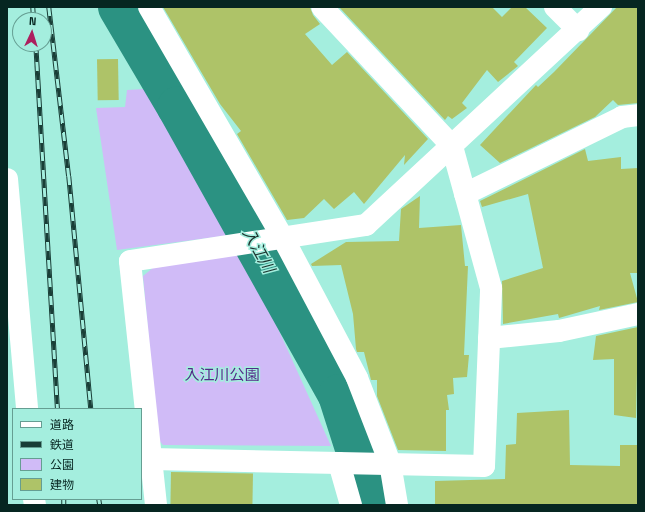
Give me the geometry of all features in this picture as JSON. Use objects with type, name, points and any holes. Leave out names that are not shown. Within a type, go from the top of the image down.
[{"type":"street","points":[[149,7],[281,238],[357,378],[397,505]]},
{"type":"street","points":[[151,459],[484,466],[491,288],[452,146],[322,7]]},
{"type":"street","points":[[554,7],[578,30]]},
{"type":"street","points":[[156,505],[130,261],[366,225],[578,30],[601,7]]},
{"type":"street","points":[[465,194],[622,117],[638,115]]},
{"type":"street","points":[[7,179],[11,265],[27,408]]},
{"type":"street","points":[[489,338],[559,331],[638,314]]},
{"type":"street","points":[[340,463],[351,505]]},
{"type":"green space","points":[[160,88],[238,234],[117,250],[96,108],[125,107],[127,90]]},
{"type":"green space","name":"入江川公園","points":[[244,253],[331,446],[163,445],[158,439],[143,276],[154,267]]},
{"type":"building","points":[[163,7],[310,7],[313,15],[320,24],[305,34],[332,65],[347,52],[428,139],[404,165],[405,155],[364,204],[354,192],[334,209],[324,199],[304,218],[287,220],[237,134],[241,131],[220,104]]},
{"type":"building","points":[[339,7],[492,7],[502,17],[512,7],[525,7],[547,28],[514,62],[518,66],[498,82],[487,70],[462,103],[467,108],[452,119],[448,116],[445,120]]},
{"type":"building","points":[[617,7],[638,7],[638,103],[618,105],[613,100],[595,117],[500,163],[480,145],[536,85],[538,87],[554,72]]},
{"type":"building","points":[[97,59],[118,59],[119,100],[98,100]]},
{"type":"building","points":[[585,149],[588,161],[621,157],[621,169],[638,168],[638,273],[630,273],[638,302],[599,310],[600,306],[559,318],[558,314],[503,324],[502,281],[543,268],[528,194],[482,207],[480,201]]},
{"type":"building","points":[[420,196],[419,228],[461,225],[465,266],[468,266],[464,355],[469,355],[467,377],[453,378],[454,394],[447,395],[449,410],[446,410],[446,451],[398,450],[377,396],[377,380],[371,380],[364,352],[357,352],[356,349],[353,314],[341,265],[312,266],[311,264],[346,242],[399,241],[401,209]]},
{"type":"building","points":[[638,327],[636,418],[614,415],[614,359],[593,360],[596,336]]},
{"type":"building","points":[[569,410],[570,465],[620,466],[620,445],[638,445],[638,505],[435,505],[435,481],[505,479],[506,445],[516,444],[517,413]]},
{"type":"building","points":[[171,472],[253,473],[252,505],[170,505]]},
{"type":"waterway","name":"入江川","points":[[119,7],[178,107],[339,395],[374,505]]},
{"type":"railway","points":[[33,7],[33,12]]},
{"type":"railway","points":[[49,7],[69,176],[91,408]]},
{"type":"railway","points":[[36,52],[58,408]]},
{"type":"railway","points":[[64,500],[64,505]]},
{"type":"railway","points":[[99,500],[100,505]]}]
